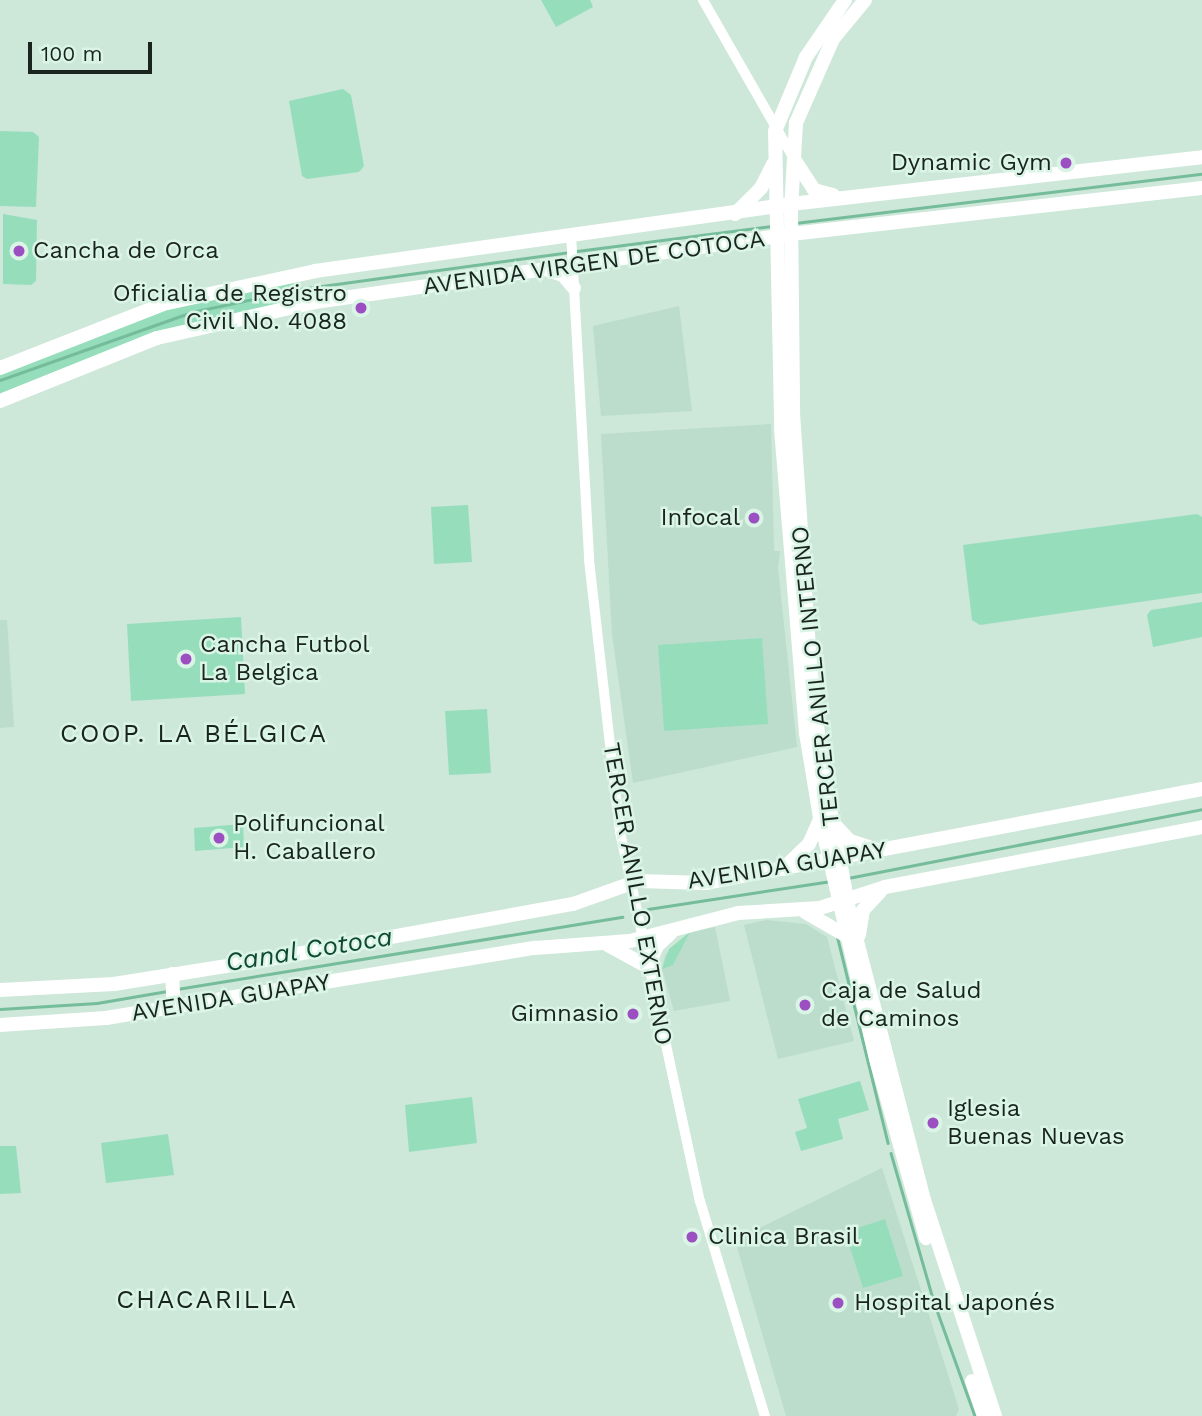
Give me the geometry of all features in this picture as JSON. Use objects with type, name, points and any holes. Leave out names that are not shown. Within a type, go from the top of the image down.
[{"type":"main road","points":[[775,131],[806,57],[845,0]]},
{"type":"main road","name":"TERCER ANILLO INTERNO","points":[[865,0],[833,39],[806,92],[796,123],[791,206],[791,356],[796,490],[810,664],[826,813],[845,935],[889,1111],[984,1416]]},
{"type":"main road","name":"TERCER ANILLO INTERNO","points":[[775,131],[780,414],[801,679],[810,755],[826,813]]},
{"type":"main road","points":[[735,214],[761,188],[775,156]]},
{"type":"main road","name":"AVENIDA VIRGEN DE COTOCA","points":[[0,368],[143,310],[237,286],[848,197],[1202,157]]},
{"type":"main road","points":[[794,159],[814,190],[848,197]]},
{"type":"main road","name":"AVENIDA VIRGEN DE COTOCA","points":[[0,401],[157,338],[232,319],[545,269],[573,262],[589,263],[791,233],[1202,187]]},
{"type":"main road","points":[[545,269],[563,275],[574,288],[589,263]]},
{"type":"main road","points":[[778,286],[784,304],[785,352],[791,356]]},
{"type":"main road","points":[[780,414],[786,421],[796,490]]},
{"type":"main road","points":[[785,467],[797,557],[802,563],[798,572],[804,664],[801,679]]},
{"type":"main road","points":[[810,664],[806,675],[815,748],[810,755]]},
{"type":"main road","name":"AVENIDA GUAPAY","points":[[0,990],[172,979],[573,904],[632,882],[705,883],[782,869],[834,864],[889,850],[1202,789]]},
{"type":"main road","points":[[782,869],[809,844],[826,813],[852,842],[889,850]]},
{"type":"main road","name":"AVENIDA GUAPAY","points":[[0,1025],[82,1021],[174,1004],[536,948],[643,938],[737,913],[797,910],[885,887],[1202,827]]},
{"type":"main road","points":[[860,950],[863,910],[885,887]]},
{"type":"main road","name":"TERCER ANILLO INTERNO","points":[[841,897],[860,950],[925,1200],[956,1303],[995,1416]]},
{"type":"main road","points":[[797,910],[823,919],[845,935]]},
{"type":"main road","points":[[600,942],[630,953],[648,967],[659,943],[678,928]]},
{"type":"main road","points":[[852,964],[866,987],[884,1047]]},
{"type":"main road","points":[[172,979],[174,1004]]},
{"type":"main road","points":[[881,1077],[889,1081],[906,1131]]},
{"type":"main road","points":[[889,1111],[925,1200],[923,1211],[950,1298],[953,1322]]},
{"type":"main road","points":[[956,1303],[987,1404],[984,1416]]},
{"type":"street","points":[[703,0],[775,131],[794,159]]},
{"type":"street","name":"TERCER ANILLO EXTERNO","points":[[571,237],[595,629],[620,832],[700,1201],[765,1416]]},
{"type":"shaded area","points":[[679,306],[692,411],[601,416],[593,326]]},
{"type":"shaded area","name":"Infocal","points":[[771,424],[774,551],[780,551],[778,568],[797,747],[633,783],[612,634],[601,434]]},
{"type":"shaded area","points":[[0,620],[7,620],[14,727],[0,728]]},
{"type":"shaded area","name":"Caja de Salud de Caminos","points":[[766,920],[806,924],[827,937],[854,1041],[778,1059],[744,925]]},
{"type":"shaded area","points":[[715,927],[730,1001],[674,1011],[662,969],[665,955],[690,932]]},
{"type":"shaded area","name":"Hospital Japonés","points":[[882,1168],[959,1409],[956,1416],[786,1416],[735,1240]]},
{"type":"green space","points":[[541,0],[590,0],[593,7],[556,27]]},
{"type":"green space","points":[[343,89],[351,95],[364,166],[359,172],[307,179],[302,176],[289,101]]},
{"type":"green space","points":[[0,131],[33,132],[39,137],[36,207],[0,206]]},
{"type":"green space","points":[[3,214],[37,220],[36,281],[31,285],[3,284]]},
{"type":"green space","points":[[297,282],[300,298],[147,336],[0,396],[0,374],[153,313]]},
{"type":"green space","points":[[468,505],[472,562],[434,564],[431,507]]},
{"type":"green space","points":[[1197,514],[1202,517],[1202,593],[980,625],[972,620],[963,545]]},
{"type":"green space","points":[[1202,602],[1202,637],[1153,647],[1147,615],[1151,610]]},
{"type":"green space","name":"Cancha Futbol La Belgica","points":[[241,617],[245,694],[131,701],[127,624]]},
{"type":"green space","points":[[762,638],[768,724],[664,731],[658,645]]},
{"type":"green space","points":[[487,709],[491,773],[449,775],[445,711]]},
{"type":"green space","name":"Polifuncional H. Caballero","points":[[243,824],[244,847],[195,851],[194,828]]},
{"type":"green space","points":[[690,932],[673,965],[662,969],[669,949]]},
{"type":"green space","points":[[860,1081],[869,1110],[838,1119],[843,1139],[801,1151],[795,1132],[807,1128],[798,1099]]},
{"type":"green space","points":[[472,1097],[477,1143],[409,1152],[405,1105]]},
{"type":"green space","points":[[168,1134],[174,1175],[106,1183],[101,1143]]},
{"type":"green space","points":[[0,1146],[16,1146],[21,1193],[0,1194]]},
{"type":"green space","points":[[885,1219],[903,1276],[863,1288],[845,1232]]},
{"type":"waterway","points":[[795,223],[1202,174]]},
{"type":"waterway","points":[[577,251],[771,226]]},
{"type":"waterway","points":[[0,380],[192,312],[300,289],[570,252]]},
{"type":"waterway","points":[[848,878],[1202,809]]},
{"type":"waterway","points":[[648,909],[831,881]]},
{"type":"waterway","name":"Canal Cotoca","points":[[177,989],[622,917]]},
{"type":"waterway","points":[[837,935],[888,1143]]},
{"type":"waterway","name":"Canal Cotoca","points":[[0,1009],[97,1003],[167,991]]},
{"type":"waterway","points":[[891,1153],[934,1302],[975,1416]]},
{"type":"place","name":"Dynamic Gym","points":[[1066,163]]},
{"type":"place","name":"Cancha de Orca","points":[[19,251]]},
{"type":"place","name":"Oficialia de Registro Civil No. 4088","points":[[361,308]]},
{"type":"place","name":"Infocal","points":[[754,518]]},
{"type":"place","name":"Cancha Futbol La Belgica","points":[[186,659]]},
{"type":"place","name":"Polifuncional H. Caballero","points":[[219,838]]},
{"type":"place","name":"Caja de Salud de Caminos","points":[[805,1005]]},
{"type":"place","name":"Gimnasio","points":[[633,1014]]},
{"type":"place","name":"Iglesia Buenas Nuevas","points":[[933,1123]]},
{"type":"place","name":"Clinica Brasil","points":[[692,1237]]},
{"type":"place","name":"Hospital Japonés","points":[[838,1303]]},
{"type":"district","name":"COOP. LA BÉLGICA","points":[[194,734]]},
{"type":"district","name":"CHACARILLA","points":[[207,1300]]}]
